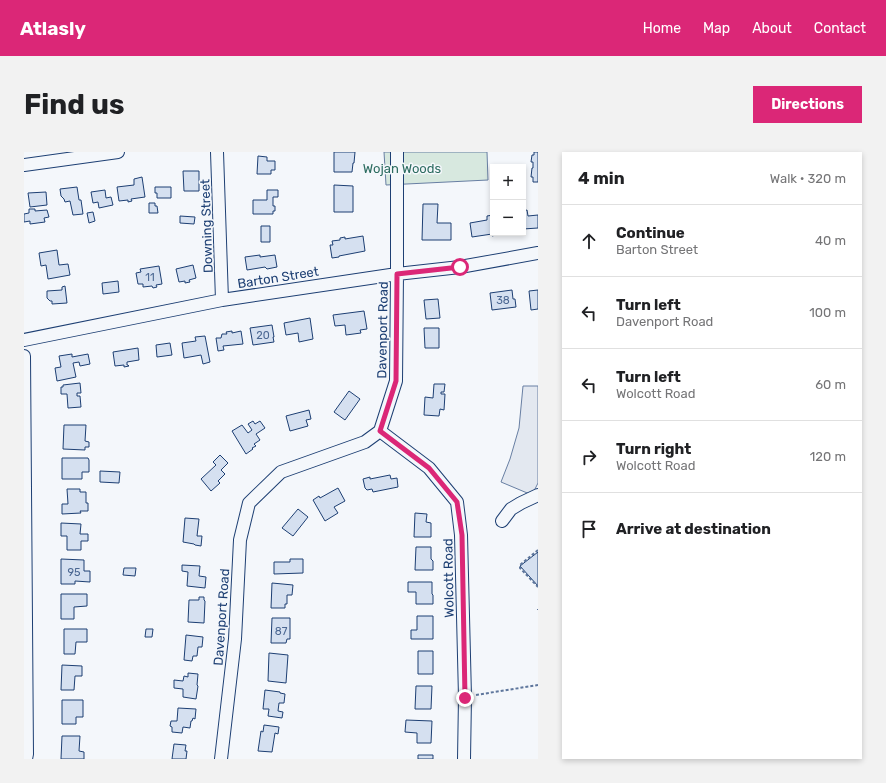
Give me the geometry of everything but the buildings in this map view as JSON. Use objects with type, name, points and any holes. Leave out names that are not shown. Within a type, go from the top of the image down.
[{"type":"street","points":[[24,165],[118,152]]},
{"type":"street","name":"Downing Street","points":[[217,152],[222,300]]},
{"type":"street","name":"Davenport Road","points":[[221,759],[235,639],[240,540],[249,503],[281,472],[365,442],[380,431],[396,381],[397,152]]},
{"type":"street","name":"Barton Street","points":[[24,340],[222,300],[397,274],[460,267],[538,253]]},
{"type":"street","points":[[24,356],[26,759]]},
{"type":"street","name":"Wolcott Road","points":[[380,431],[429,468],[457,502],[462,535],[465,698],[464,759]]},
{"type":"street","points":[[502,520],[511,509],[538,495]]},
{"type":"path","points":[[538,550],[520,565],[520,568],[538,587]]},
{"type":"path","points":[[465,698],[538,685]]},
{"type":"green space","name":"Wojan Woods","points":[[384,152],[487,152],[488,180],[386,185]]},
{"type":"shaded area","points":[[523,386],[538,386],[538,483],[532,495],[501,482],[510,459],[519,428]]},
{"type":"route","points":[[460,267],[397,274],[396,381],[380,431],[429,468],[457,502],[462,535],[465,698]]}]
